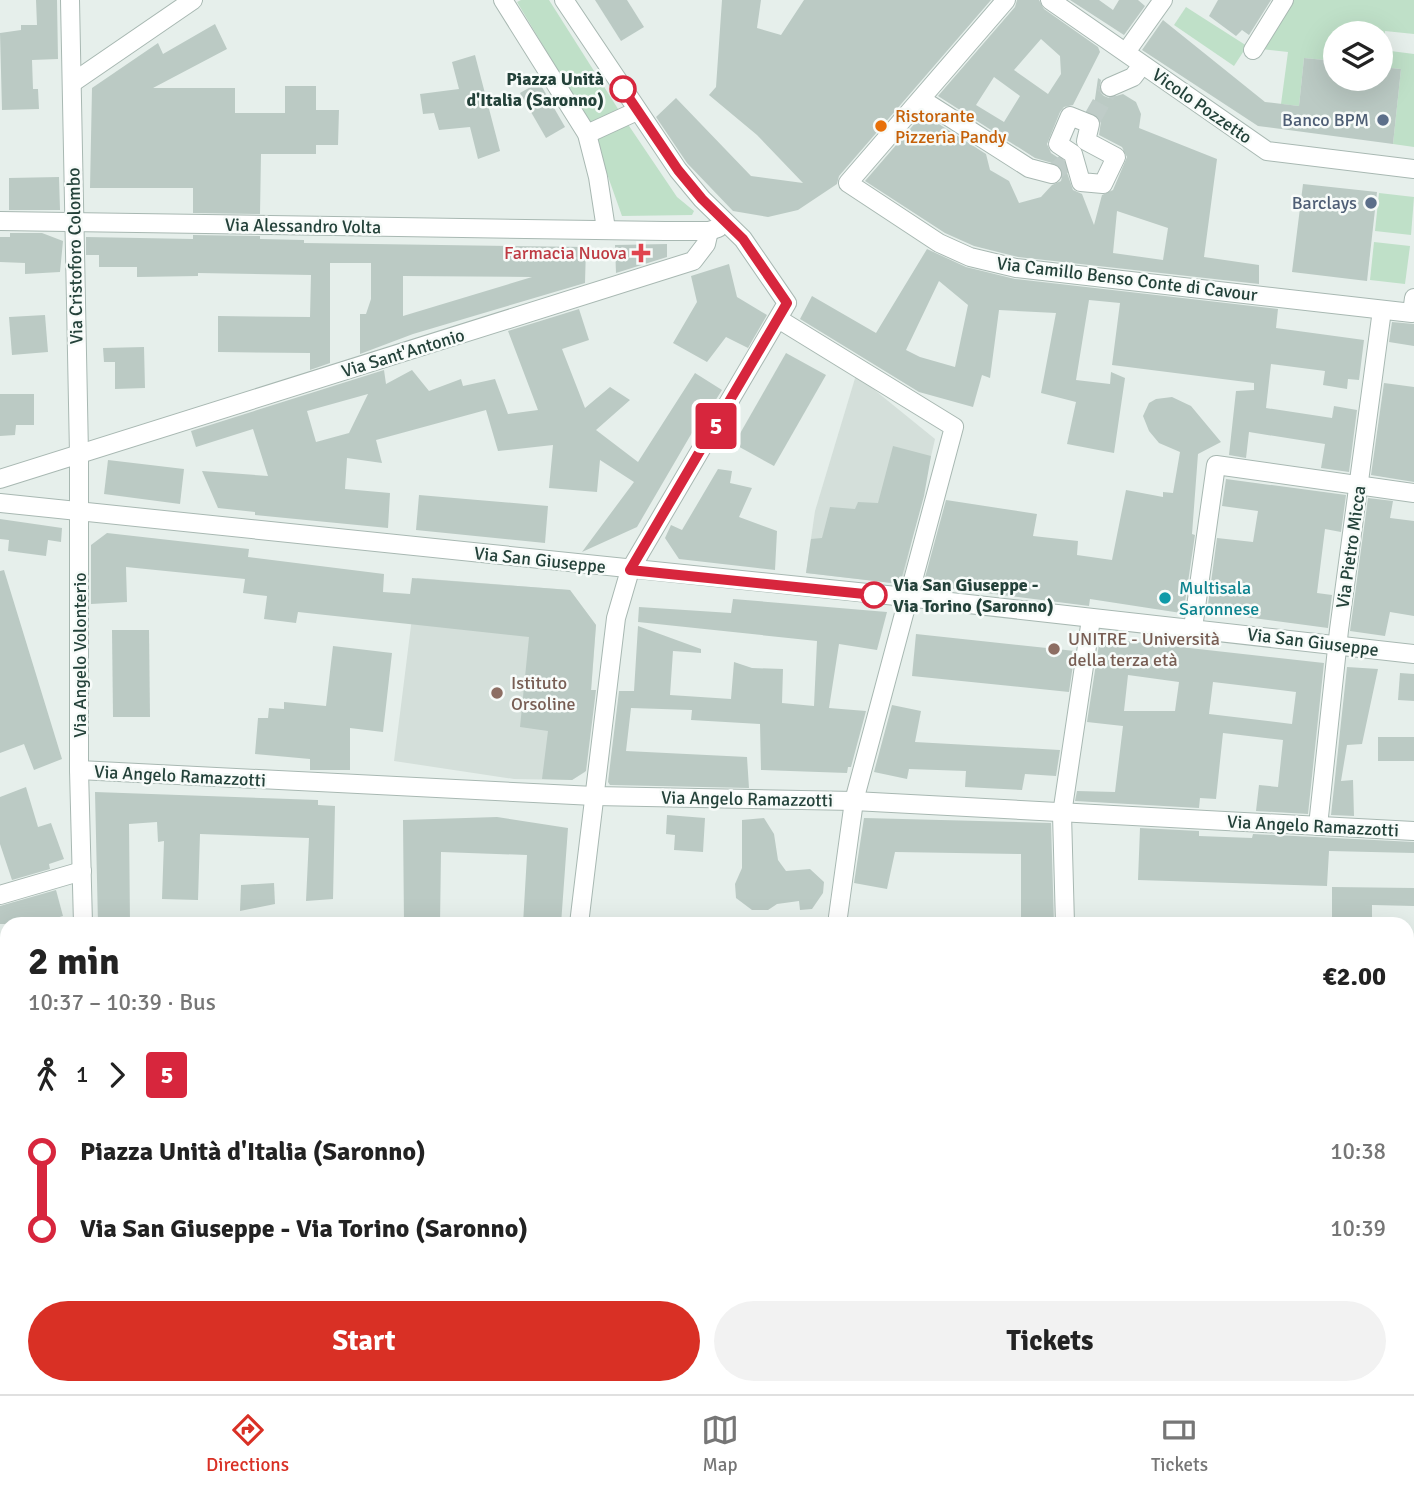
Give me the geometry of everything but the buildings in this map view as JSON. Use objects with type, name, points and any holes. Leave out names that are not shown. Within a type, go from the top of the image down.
[{"type":"street","name":"Via Cristoforo Colombo","points":[[70,0],[80,512]]},
{"type":"street","points":[[72,83],[193,0]]},
{"type":"street","points":[[503,0],[587,134],[606,229]]},
{"type":"street","points":[[565,0],[678,170],[743,239],[783,311],[954,427],[906,597],[854,801],[838,917]]},
{"type":"street","points":[[1006,0],[921,99],[1029,168],[1052,174]]},
{"type":"street","name":"Vicolo Pozzetto","points":[[1051,0],[1267,151],[1414,169]]},
{"type":"street","points":[[1126,52],[1163,0]]},
{"type":"street","points":[[1253,50],[1284,0]]},
{"type":"street","points":[[1110,87],[1132,77],[1142,65]]},
{"type":"street","name":"Via Camillo Benso Conte di Cavour","points":[[921,99],[848,183],[939,243],[970,257],[1016,268],[1412,313],[1414,298]]},
{"type":"street","points":[[587,134],[637,111]]},
{"type":"street","points":[[1070,116],[1091,121],[1086,141],[1116,157],[1103,184],[1081,181],[1071,156],[1058,144],[1070,116]]},
{"type":"street","name":"Via Alessandro Volta","points":[[0,221],[709,231],[729,226]]},
{"type":"street","name":"Via Sant'Antonio","points":[[0,479],[693,261],[706,244],[709,231]]},
{"type":"street","name":"Via Pietro Micca","points":[[1318,827],[1338,645],[1382,310]]},
{"type":"street","points":[[580,917],[616,618],[630,570],[783,311]]},
{"type":"street","points":[[1193,628],[1216,465],[1414,492]]},
{"type":"street","name":"Via San Giuseppe","points":[[0,503],[906,597],[1414,654]]},
{"type":"street","name":"Via Angelo Volonterio","points":[[80,512],[79,770],[83,917]]},
{"type":"street","points":[[1065,917],[1062,814],[1091,618]]},
{"type":"street","name":"Via Angelo Ramazzotti","points":[[79,770],[594,796],[854,801],[1414,831]]},
{"type":"street","points":[[0,895],[82,871]]},
{"type":"shaded area","points":[[856,375],[935,439],[902,584],[806,573],[815,511]]},
{"type":"shaded area","name":"Istituto Orsoline","points":[[417,578],[570,590],[596,625],[585,772],[572,780],[514,779],[394,761]]},
{"type":"green space","points":[[549,0],[620,112],[591,126],[517,2]]},
{"type":"green space","points":[[1294,0],[1414,0],[1414,34],[1393,32],[1393,21],[1323,21],[1323,60],[1304,58],[1299,106],[1281,104],[1288,52],[1261,49]]},
{"type":"green space","points":[[1186,7],[1247,46],[1234,66],[1174,25]]},
{"type":"green space","points":[[1393,51],[1414,54],[1414,147],[1393,144],[1401,69],[1393,68]]},
{"type":"green space","points":[[625,120],[677,197],[694,211],[692,215],[622,216],[594,137]]},
{"type":"green space","points":[[1379,193],[1414,197],[1411,235],[1375,231]]},
{"type":"green space","points":[[1374,242],[1410,246],[1405,284],[1370,280]]},
{"type":"tunnel","points":[[1092,119],[1110,87]]},
{"type":"tunnel","points":[[1052,174],[1070,159]]},
{"type":"bus line","name":"5","points":[[623,89],[678,170],[702,199],[743,239],[787,303],[780,320],[630,570],[874,595]]},
{"type":"place","name":"Piazza Unità d'Italia (Saronno)","points":[[623,89]]},
{"type":"place","name":"Banco BPM","points":[[1383,120]]},
{"type":"place","name":"Ristorante Pizzeria Pandy","points":[[881,126]]},
{"type":"place","name":"Barclays","points":[[1371,203]]},
{"type":"place","name":"Farmacia Nuova","points":[[641,253]]},
{"type":"place","name":"Via San Giuseppe - Via Torino (Saronno)","points":[[874,595]]},
{"type":"place","name":"Multisala Saronnese","points":[[1165,598]]},
{"type":"place","name":"UNITRE - Università della terza età","points":[[1054,649]]},
{"type":"place","name":"Istituto Orsoline","points":[[497,693]]}]
